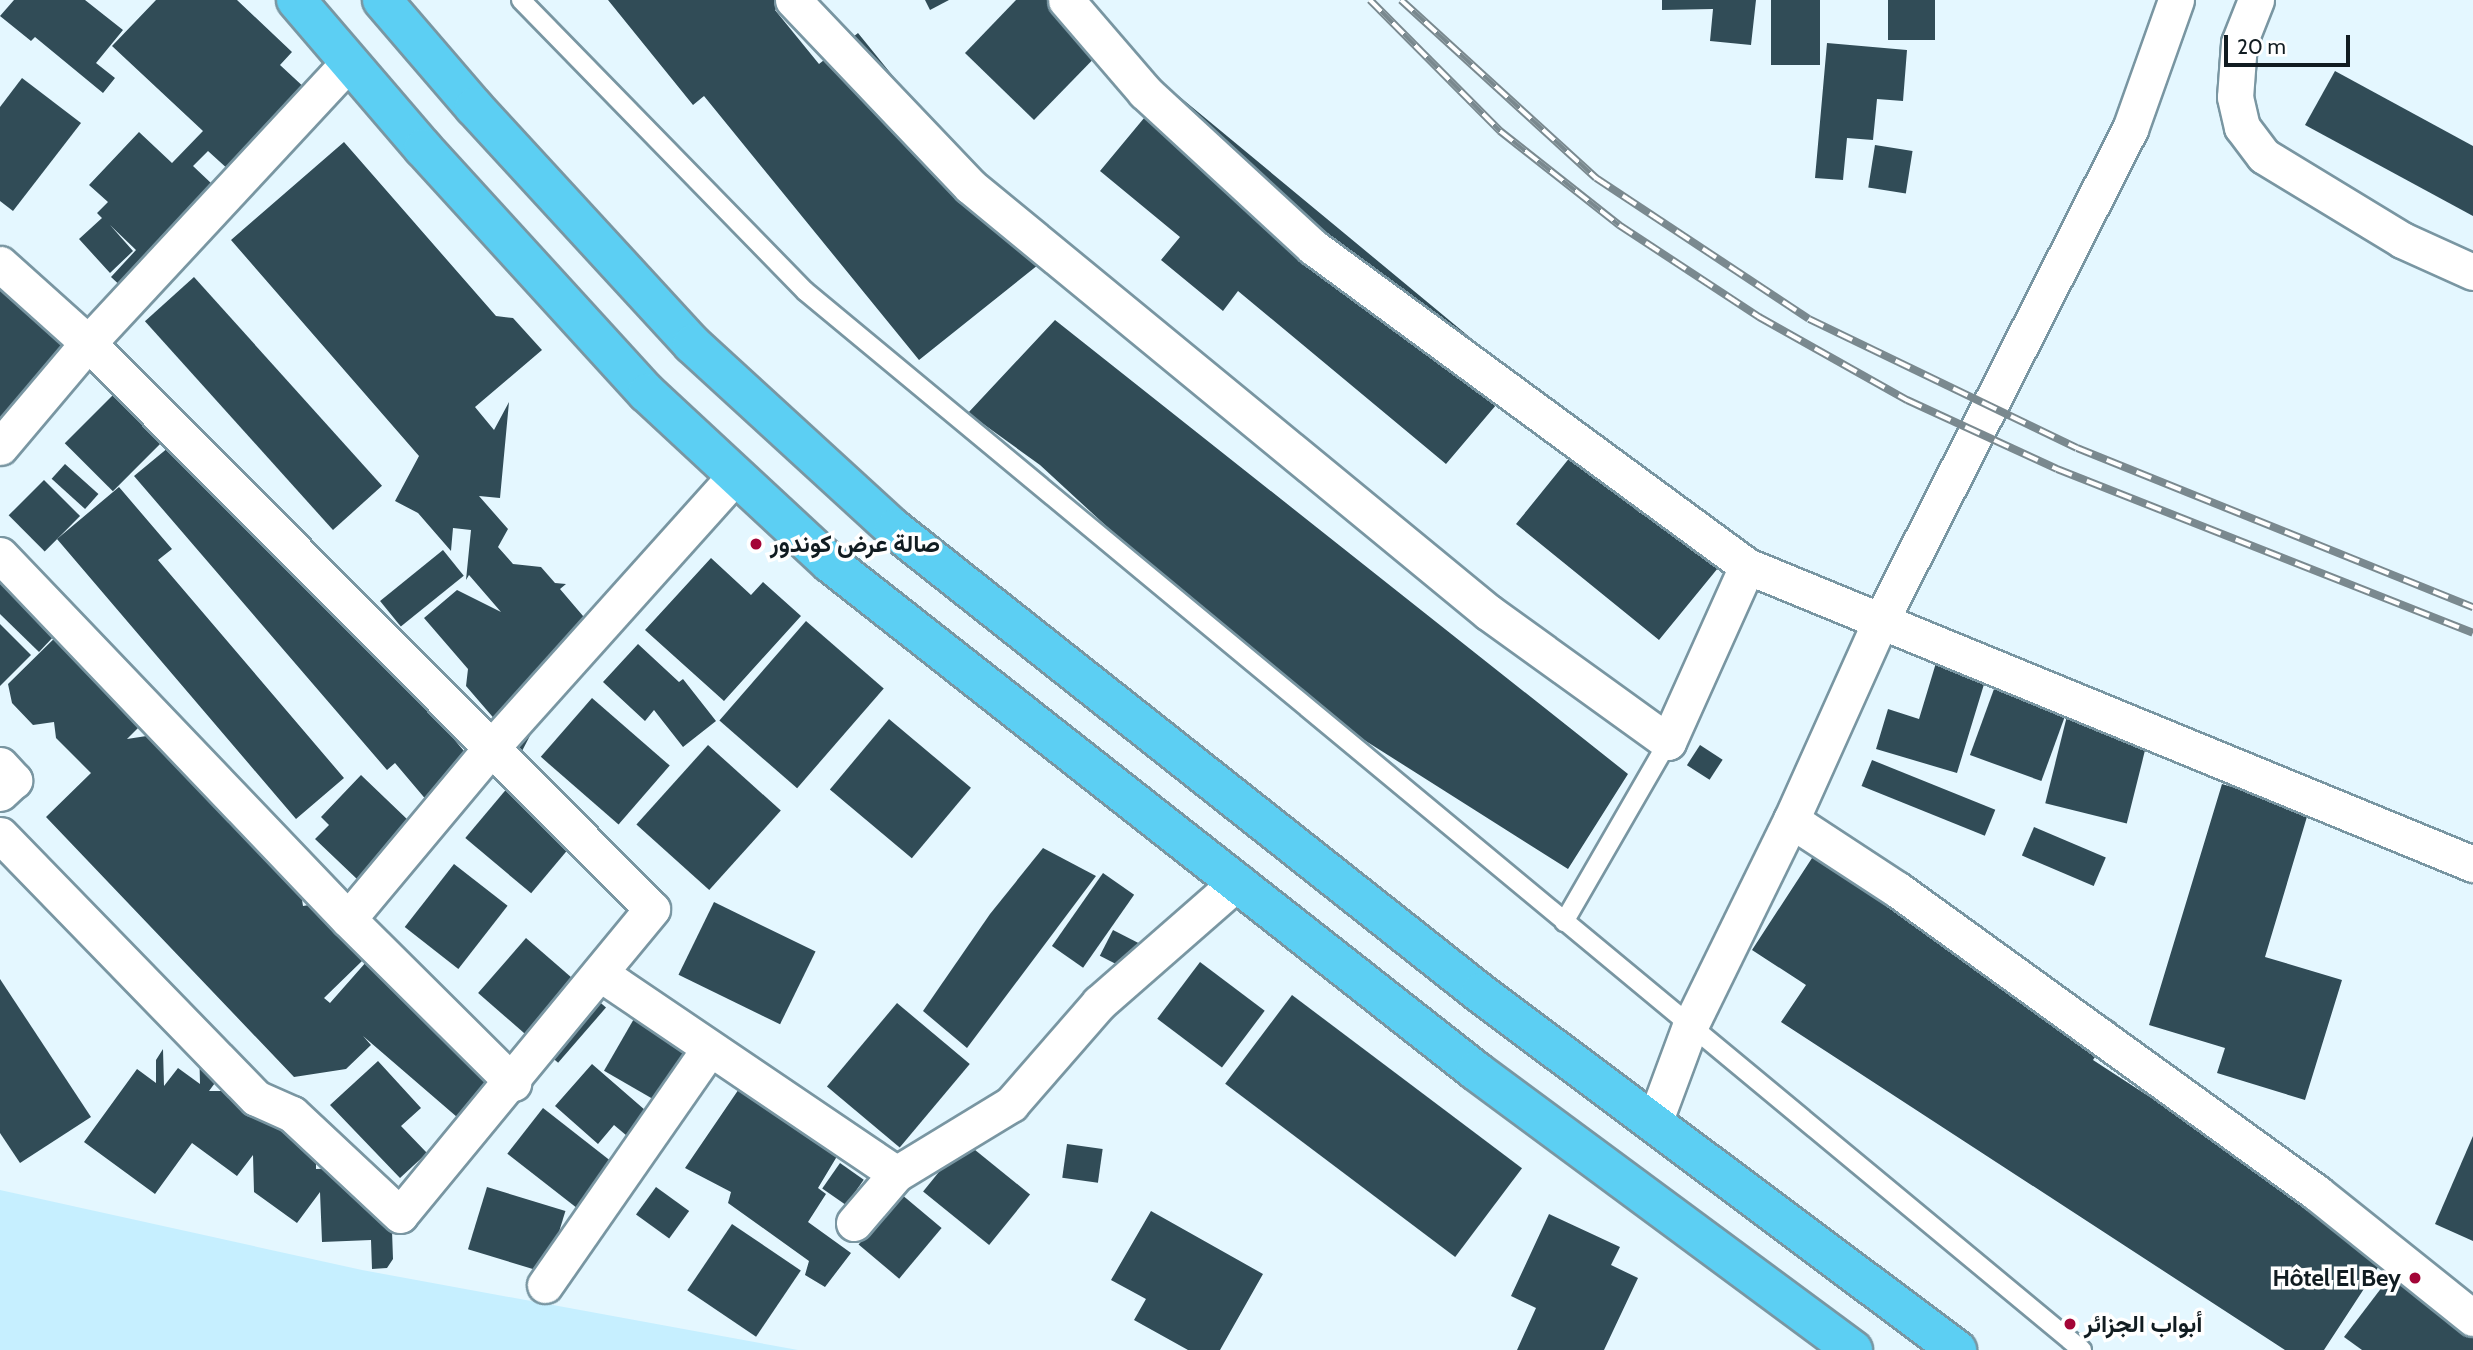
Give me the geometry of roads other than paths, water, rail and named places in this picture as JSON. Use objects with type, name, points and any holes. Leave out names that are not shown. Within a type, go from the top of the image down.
[{"type":"highway","points":[[296,0],[647,393],[830,563],[1476,1071],[1853,1350]]},
{"type":"highway","points":[[382,0],[474,107],[692,344],[894,530],[1480,993],[1957,1350]]},
{"type":"street","points":[[793,0],[970,186],[1488,612],[1668,742],[1747,566]]},
{"type":"street","points":[[1066,0],[1145,92],[1313,247],[1747,566],[2473,864]]},
{"type":"street","points":[[1654,1123],[1690,1026],[1790,820],[1881,620],[2130,129],[2176,0]]},
{"type":"street","points":[[2256,0],[2239,43],[2235,97],[2242,127],[2264,156],[2402,240],[2473,272]]},
{"type":"street","points":[[0,447],[88,343],[349,62]]},
{"type":"street","points":[[0,264],[88,343],[652,909],[513,1083],[400,1215],[292,1114],[256,1098],[0,835]]},
{"type":"street","points":[[348,919],[491,748],[736,475]]},
{"type":"street","points":[[0,555],[348,919],[513,1083]]},
{"type":"street","points":[[0,765],[14,780],[0,793]]},
{"type":"street","points":[[1790,820],[1898,890],[2317,1194],[2473,1318]]},
{"type":"street","points":[[854,1223],[896,1174],[1011,1104],[1099,1003],[1237,883]]},
{"type":"street","points":[[601,974],[896,1174]]},
{"type":"street","points":[[545,1285],[709,1049]]},
{"type":"lane","points":[[521,0],[805,290],[2082,1350]]},
{"type":"lane","points":[[1564,922],[1668,742]]},
{"type":"railway","points":[[1370,0],[1500,131],[1619,225],[1759,317],[1907,400],[2057,469],[2473,633]]},
{"type":"railway","points":[[1401,0],[1596,178],[1809,319],[2077,448],[2473,607]]},
{"type":"place","name":"صالة عرض كوندور","points":[[756,544]]},
{"type":"place","name":"Hôtel El Bey","points":[[2415,1278]]},
{"type":"place","name":"أبواب الجزائر","points":[[2070,1324]]}]
